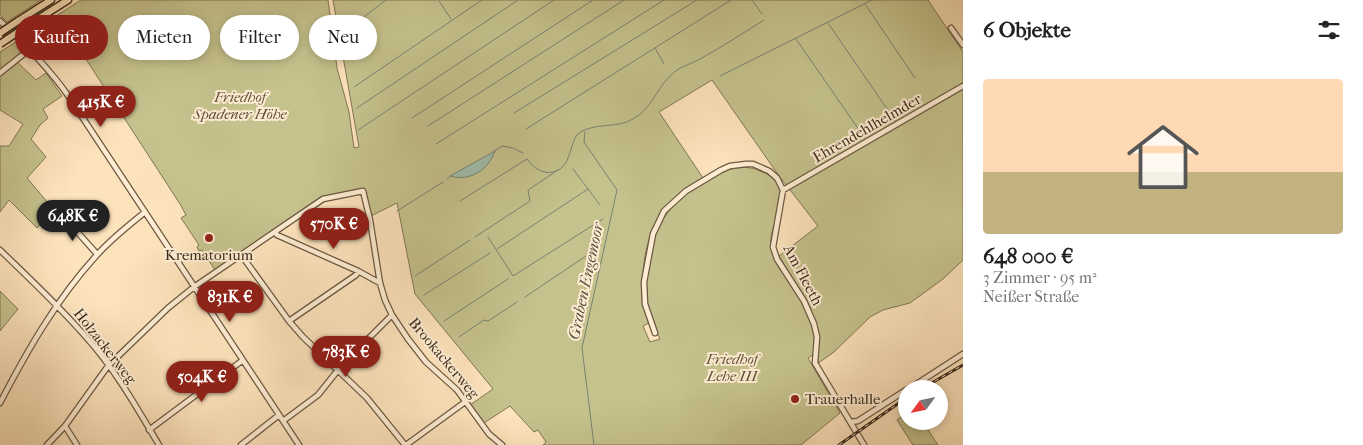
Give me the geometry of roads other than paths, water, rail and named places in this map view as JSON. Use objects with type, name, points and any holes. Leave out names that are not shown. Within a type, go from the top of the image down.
[{"type":"highway","points":[[0,33],[51,0]]},
{"type":"highway","points":[[0,44],[68,0]]},
{"type":"street","points":[[0,20],[15,34]]},
{"type":"street","points":[[951,28],[963,45]]},
{"type":"street","points":[[0,73],[16,60]]},
{"type":"street","points":[[40,60],[56,79],[299,445]]},
{"type":"street","name":"Ehrendehlhelmder","points":[[783,190],[963,86]]},
{"type":"street","points":[[655,333],[645,304],[644,282],[653,234],[664,211],[686,191],[703,180],[721,170],[740,164],[753,164],[768,171],[777,178],[783,190]]},
{"type":"street","name":"Am Fleeth","points":[[783,190],[773,247],[777,259],[804,301],[814,324],[818,337],[815,363],[864,445]]},
{"type":"street","name":"Brookackerweg","points":[[275,232],[323,199],[363,191],[370,220],[380,283],[392,315],[424,359],[457,390],[489,434],[502,445]]},
{"type":"street","points":[[0,403],[24,356],[57,305],[97,254],[145,212]]},
{"type":"street","points":[[64,217],[97,254]]},
{"type":"street","points":[[47,445],[65,426],[108,366],[168,308],[194,287],[275,232],[277,235],[358,271],[380,283]]},
{"type":"street","name":"Holzackerweg","points":[[0,250],[88,338],[159,445]]},
{"type":"street","points":[[242,256],[289,321],[303,337],[367,398],[405,445],[465,402]]},
{"type":"street","points":[[289,321],[356,275],[358,271]]},
{"type":"street","points":[[283,421],[318,395],[339,370],[392,315]]},
{"type":"street","points":[[923,380],[963,354]]},
{"type":"street","points":[[149,430],[243,360]]},
{"type":"street","points":[[851,422],[858,421],[898,396]]},
{"type":"street","points":[[241,445],[279,415]]},
{"type":"street","points":[[65,426],[77,445]]},
{"type":"waterway","points":[[366,15],[386,0]]},
{"type":"waterway","points":[[354,87],[482,0]]},
{"type":"waterway","points":[[357,108],[518,0]]},
{"type":"waterway","points":[[358,130],[554,0]]},
{"type":"waterway","points":[[412,118],[593,0]]},
{"type":"waterway","points":[[428,126],[624,0]]},
{"type":"waterway","points":[[436,144],[664,0]]},
{"type":"waterway","points":[[514,113],[697,0]]},
{"type":"waterway","points":[[526,129],[731,0]]},
{"type":"waterway","points":[[752,0],[762,14]]},
{"type":"waterway","points":[[720,76],[872,0]]},
{"type":"waterway","points":[[439,1],[451,19]]},
{"type":"waterway","points":[[865,4],[915,78]]},
{"type":"waterway","points":[[460,201],[527,159],[542,171],[550,172],[560,169],[567,161],[574,140],[579,133],[592,128],[620,124],[633,119],[649,105],[665,81],[673,73],[764,20]]},
{"type":"waterway","points":[[828,23],[896,122]]},
{"type":"waterway","points":[[796,39],[864,137]]},
{"type":"waterway","points":[[655,48],[664,64]]},
{"type":"waterway","name":"Graben Engemoor","points":[[585,132],[584,142],[617,190],[582,348],[594,445]]},
{"type":"waterway","points":[[494,151],[502,146],[513,148],[523,153]]},
{"type":"waterway","points":[[573,169],[600,205]]},
{"type":"waterway","points":[[475,237],[530,201],[528,190],[558,170]]},
{"type":"waterway","points":[[447,179],[451,176]]},
{"type":"waterway","points":[[397,211],[443,182]]},
{"type":"waterway","points":[[497,249],[588,189]]},
{"type":"waterway","points":[[488,237],[513,276],[603,219]]},
{"type":"waterway","points":[[415,276],[470,240]]},
{"type":"waterway","points":[[424,295],[490,253]]},
{"type":"waterway","points":[[525,297],[586,256]]},
{"type":"waterway","points":[[444,321],[508,279]]},
{"type":"waterway","points":[[459,337],[484,320],[488,321],[517,302]]},
{"type":"railway","points":[[937,380],[963,365]]},
{"type":"railway","points":[[839,445],[898,404]]},
{"type":"place","name":"Krematorium","points":[[209,238]]},
{"type":"place","name":"Trauerhalle","points":[[795,399]]},
{"type":"park label","name":"Friedhof Spadener Höhe","points":[[240,106]]},
{"type":"park label","name":"Friedhof Lehe III","points":[[732,368]]}]
